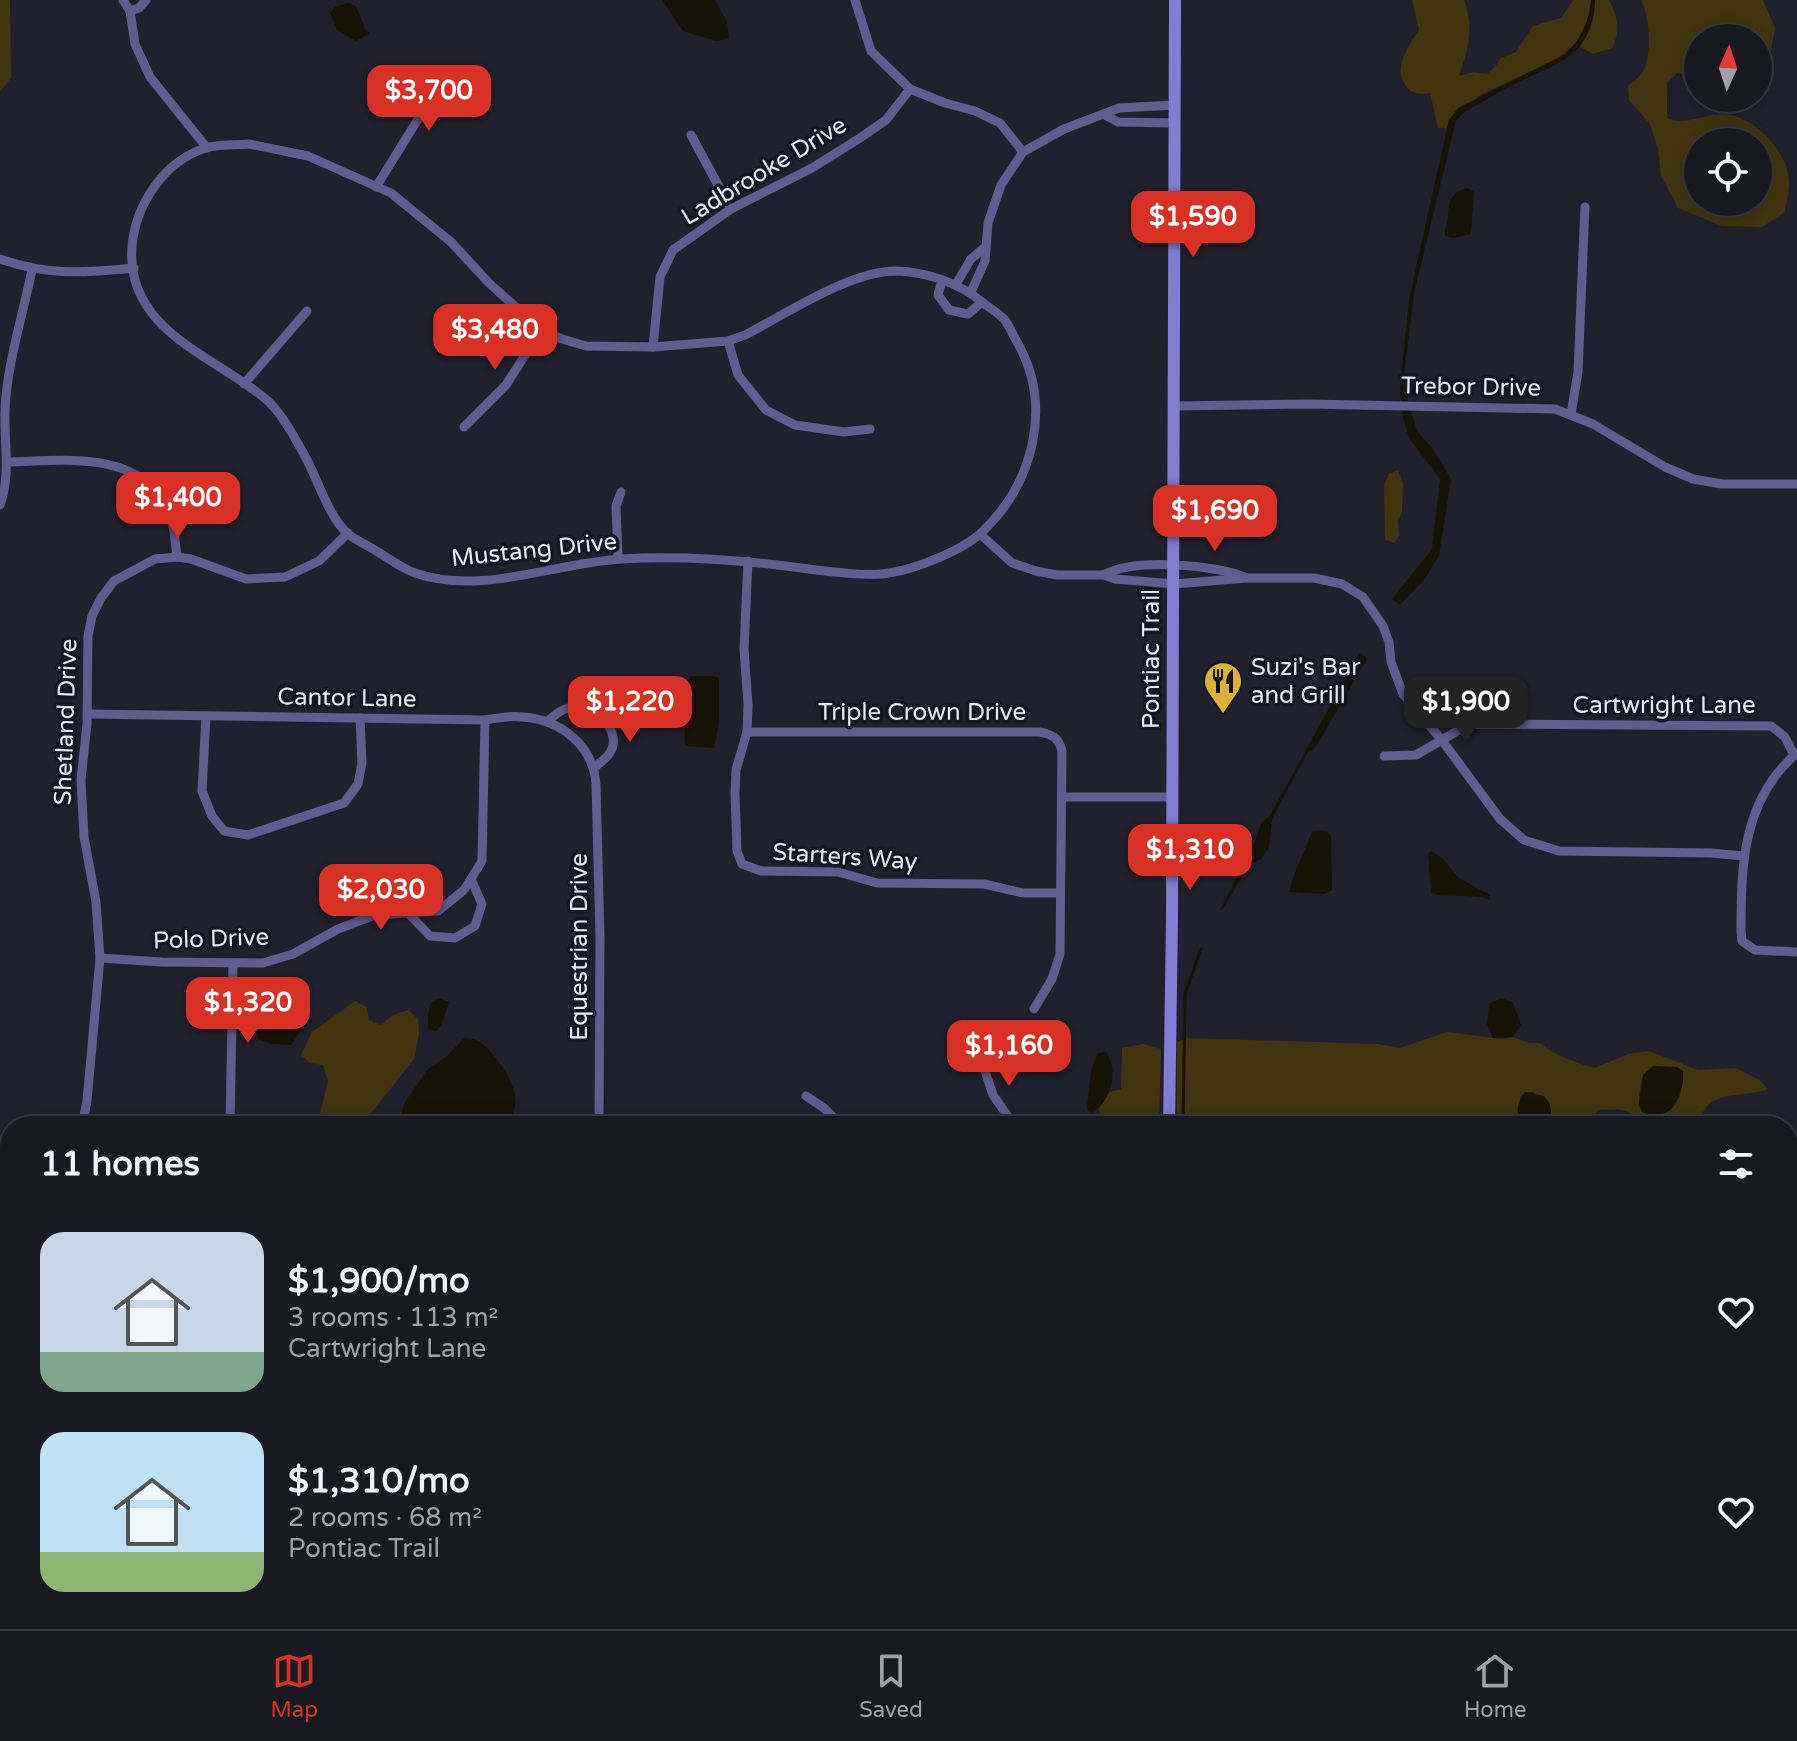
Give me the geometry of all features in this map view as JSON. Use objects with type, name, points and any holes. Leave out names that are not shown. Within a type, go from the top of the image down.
[{"type":"main road","name":"Pontiac Trail","points":[[1169,1116],[1175,0]]},
{"type":"street","points":[[123,0],[130,11],[135,44],[150,77],[207,148]]},
{"type":"street","points":[[130,11],[139,8],[146,0]]},
{"type":"street","points":[[855,0],[871,51],[910,89],[1000,123],[1023,152]]},
{"type":"street","points":[[376,187],[420,116],[447,88],[476,72]]},
{"type":"street","name":"Ladbrooke Drive","points":[[653,347],[660,277],[673,250],[731,209],[812,168],[860,138],[886,120],[910,89]]},
{"type":"street","points":[[971,292],[985,261],[988,223],[1001,185],[1023,152],[1064,129],[1119,108],[1175,105]]},
{"type":"street","points":[[1103,114],[1118,122],[1175,123]]},
{"type":"street","points":[[691,135],[731,209]]},
{"type":"street","name":"Mustang Drive","points":[[249,144],[308,156],[391,193],[451,242],[489,283],[541,330],[586,346],[653,347],[728,341],[844,283],[868,275],[896,271],[956,284],[1004,319],[1033,376],[1035,434],[1023,478],[1005,507],[980,534],[920,565],[886,574],[748,561],[618,559],[491,579],[437,580],[409,571],[348,533],[331,509],[305,455],[271,403],[177,341],[156,318],[139,289],[132,249],[142,207],[157,182],[179,162],[207,148],[249,144]]},
{"type":"street","points":[[1571,414],[1578,372],[1585,207]]},
{"type":"street","points":[[956,284],[971,259],[984,248]]},
{"type":"street","points":[[0,259],[32,270],[83,273],[134,268]]},
{"type":"street","points":[[0,505],[7,462],[2,410],[32,270]]},
{"type":"street","points":[[942,280],[938,295],[949,310],[968,314],[982,302]]},
{"type":"street","points":[[244,384],[307,311]]},
{"type":"street","points":[[464,427],[506,385],[541,330]]},
{"type":"street","points":[[728,341],[738,375],[766,410],[795,425],[844,432],[870,429]]},
{"type":"street","name":"Trebor Drive","points":[[1175,406],[1391,405],[1555,409],[1593,424],[1665,467],[1693,479],[1722,484],[1797,484]]},
{"type":"street","points":[[7,462],[111,464],[135,475],[166,506],[174,530],[177,557],[246,579],[285,577],[319,561],[348,533]]},
{"type":"street","points":[[618,559],[616,506],[621,492]]},
{"type":"street","points":[[980,534],[1012,563],[1057,575],[1104,575],[1115,579],[1174,584],[1247,578],[1327,579],[1342,584],[1363,597],[1383,626],[1393,669],[1403,694],[1508,829],[1524,840],[1559,851],[1744,856]]},
{"type":"street","name":"Shetland Drive","points":[[84,1116],[100,958],[96,902],[84,837],[81,780],[88,714],[88,636],[92,616],[114,581],[155,559],[177,557]]},
{"type":"street","name":"Starters Way","points":[[748,561],[744,649],[747,732],[736,770],[735,793],[737,851],[742,864],[761,871],[838,872],[877,883],[984,884],[1023,893],[1060,893]]},
{"type":"street","points":[[1104,575],[1115,568],[1174,566],[1232,571],[1247,578]]},
{"type":"street","name":"Cantor Lane","points":[[88,714],[485,720],[521,716],[548,721],[560,710],[587,707],[598,714],[613,732],[614,744],[609,756],[595,767]]},
{"type":"street","points":[[206,716],[202,791],[212,816],[224,831],[248,835],[344,803],[358,784],[362,763],[360,718]]},
{"type":"street","name":"Polo Drive","points":[[100,958],[263,963],[293,954],[338,929],[375,915],[438,911],[464,890],[482,861],[485,720]]},
{"type":"street","points":[[548,721],[569,734],[595,767]]},
{"type":"street","name":"Cartwright Lane","points":[[1384,756],[1416,755],[1469,724],[1771,726],[1785,737],[1796,754]]},
{"type":"street","name":"Triple Crown Drive","points":[[747,732],[1048,733],[1061,745],[1057,967],[1034,1009]]},
{"type":"street","points":[[1796,754],[1771,779],[1752,820],[1744,856],[1741,931],[1742,941],[1748,947],[1765,952],[1797,952]]},
{"type":"street","name":"Equestrian Drive","points":[[595,767],[600,937],[599,1116]]},
{"type":"street","points":[[1062,797],[1172,797]]},
{"type":"street","name":"Polo Drive","points":[[410,915],[430,936],[455,938],[475,926],[482,904],[471,879]]},
{"type":"street","points":[[230,1116],[233,964]]},
{"type":"street","points":[[981,1059],[993,1095],[1007,1116]]},
{"type":"street","points":[[806,1096],[832,1116]]},
{"type":"shaded area","points":[[0,0],[10,0],[11,78],[0,92]]},
{"type":"shaded area","points":[[662,0],[715,0],[727,22],[729,39],[716,41],[683,31]]},
{"type":"shaded area","points":[[1412,0],[1464,0],[1470,30],[1459,76],[1474,72],[1487,74],[1501,58],[1516,52],[1533,26],[1561,18],[1573,0],[1609,0],[1616,18],[1617,35],[1612,48],[1593,54],[1575,44],[1559,58],[1482,94],[1449,120],[1447,128],[1438,128],[1430,93],[1420,94],[1408,89],[1402,79],[1401,65],[1419,30]]},
{"type":"shaded area","points":[[1591,0],[1595,0],[1588,33],[1572,54],[1463,113],[1456,121],[1414,293],[1403,384],[1417,431],[1432,448],[1451,479],[1439,556],[1424,580],[1400,605],[1392,599],[1432,549],[1440,479],[1409,438],[1403,418],[1400,387],[1409,299],[1449,120],[1458,108],[1566,54],[1583,29]]},
{"type":"shaded area","points":[[1641,0],[1763,0],[1775,28],[1772,45],[1772,24],[1684,24],[1684,74],[1677,73],[1667,83],[1667,118],[1681,121],[1723,114],[1757,128],[1684,128],[1684,210],[1678,208],[1661,176],[1658,149],[1650,124],[1629,100],[1628,86],[1643,72],[1648,56],[1646,16]]},
{"type":"shaded area","points":[[348,3],[356,6],[370,33],[356,41],[337,30],[330,13],[335,7]]},
{"type":"shaded area","points":[[1772,143],[1787,170],[1789,181],[1785,212],[1762,227],[1722,226],[1698,216],[1772,216]]},
{"type":"shaded area","points":[[1467,188],[1474,192],[1471,234],[1453,238],[1445,236],[1450,201],[1455,194]]},
{"type":"shaded area","points":[[1398,470],[1403,483],[1402,511],[1398,520],[1399,536],[1394,543],[1385,540],[1384,485],[1389,474]]},
{"type":"shaded area","points":[[1360,652],[1367,659],[1315,748],[1308,752],[1272,819],[1269,848],[1261,859],[1249,865],[1220,910],[1256,840],[1261,823],[1269,817]]},
{"type":"shaded area","points":[[691,676],[719,678],[719,724],[714,748],[685,746],[684,688]]},
{"type":"shaded area","points":[[1312,831],[1327,831],[1331,836],[1332,890],[1324,894],[1290,892]]},
{"type":"shaded area","points":[[1431,851],[1441,857],[1459,878],[1490,895],[1490,900],[1431,893],[1428,853]]},
{"type":"shaded area","points":[[439,998],[449,1002],[441,1026],[436,1031],[428,1029],[428,1013],[431,1002]]},
{"type":"shaded area","points":[[1502,998],[1513,1003],[1521,1025],[1513,1037],[1493,1038],[1487,1024],[1489,1004]]},
{"type":"shaded area","points":[[355,1001],[367,1007],[369,1020],[381,1025],[393,1015],[408,1010],[418,1019],[419,1034],[414,1059],[369,1116],[319,1116],[328,1081],[323,1065],[310,1063],[301,1055],[312,1032]]},
{"type":"shaded area","points":[[302,1020],[302,1029],[291,1045],[272,1044],[258,1039],[258,1027],[267,1021]]},
{"type":"shaded area","points":[[1447,1032],[1502,1039],[1513,1037],[1540,1043],[1558,1055],[1595,1068],[1628,1054],[1649,1051],[1698,1070],[1736,1068],[1759,1080],[1768,1089],[1717,1100],[1707,1106],[1700,1116],[1636,1116],[1624,1110],[1612,1109],[1599,1110],[1592,1116],[1551,1116],[1534,1092],[1526,1092],[1520,1097],[1520,1116],[1177,1116],[1177,1042],[1187,1038],[1378,1044],[1400,1048]],"holes":[[[1653,1066],[1680,1096],[1666,1113],[1653,1115],[1645,1113],[1640,1107],[1643,1075]]]},
{"type":"shaded area","points":[[464,1038],[474,1039],[485,1046],[511,1081],[515,1099],[512,1116],[401,1116],[405,1102],[428,1069],[447,1056]]},
{"type":"shaded area","points":[[1143,1044],[1161,1049],[1159,1116],[1101,1116],[1099,1109],[1109,1092],[1121,1089],[1122,1048]]},
{"type":"shaded area","points":[[1106,1051],[1112,1067],[1111,1085],[1104,1101],[1091,1113],[1087,1109],[1091,1071],[1097,1054]]},
{"type":"shaded area","points":[[1653,1066],[1677,1067],[1683,1071],[1683,1080],[1674,1105],[1668,1111],[1652,1115],[1642,1112],[1639,1105],[1643,1075]]},
{"type":"shaded area","points":[[1526,1092],[1544,1096],[1550,1104],[1552,1116],[1519,1116],[1520,1099]]},
{"type":"waterway","points":[[1183,1116],[1185,994],[1201,949]]},
{"type":"place","name":"Suzi's Bar and Grill","points":[[1223,715]]}]
